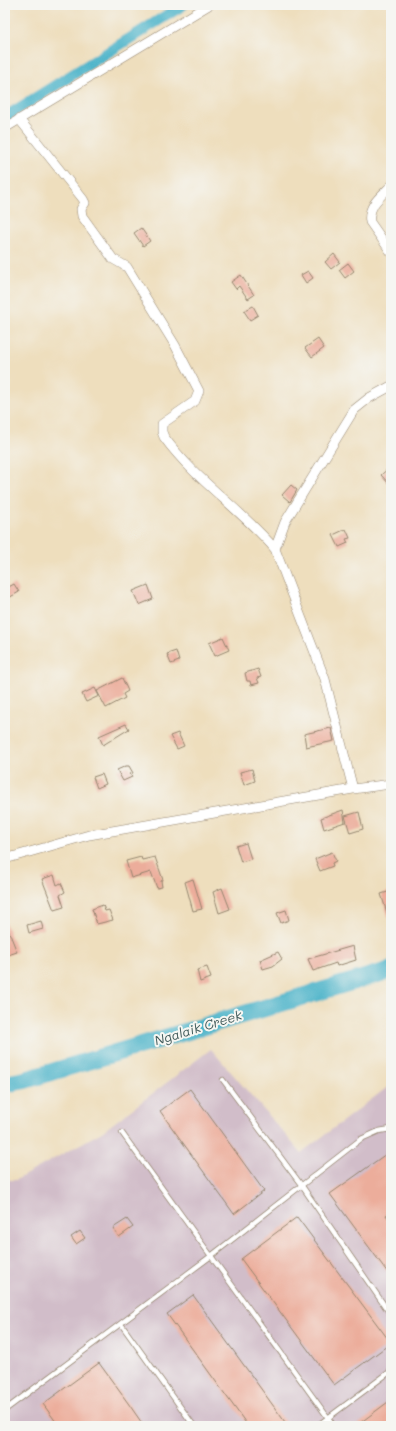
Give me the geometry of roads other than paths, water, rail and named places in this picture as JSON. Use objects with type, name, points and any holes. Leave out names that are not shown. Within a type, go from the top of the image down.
[{"type":"street","points":[[5,128],[209,5]]},
{"type":"street","points":[[19,119],[83,199],[85,203],[82,209],[82,216],[113,259],[127,267],[175,345],[199,391],[195,401],[162,424],[162,432],[164,437],[186,464],[229,505],[260,531],[274,549],[325,679],[353,789]]},
{"type":"street","points":[[391,186],[373,204],[369,217],[370,222],[391,252]]},
{"type":"street","points":[[274,549],[285,522],[337,435],[354,410],[369,398],[391,386]]},
{"type":"street","points":[[5,859],[89,835],[353,789],[391,784]]},
{"type":"lane","points":[[223,1080],[302,1186],[391,1315]]},
{"type":"lane","points":[[5,1410],[211,1256],[361,1139],[379,1131],[391,1129]]},
{"type":"lane","points":[[122,1133],[334,1426]]},
{"type":"lane","points":[[121,1324],[194,1426]]},
{"type":"lane","points":[[317,1426],[391,1372]]},
{"type":"waterway","points":[[5,117],[183,5]]},
{"type":"waterway","name":"Ngalaik Creek","points":[[5,1084],[25,1080],[391,970]]}]
